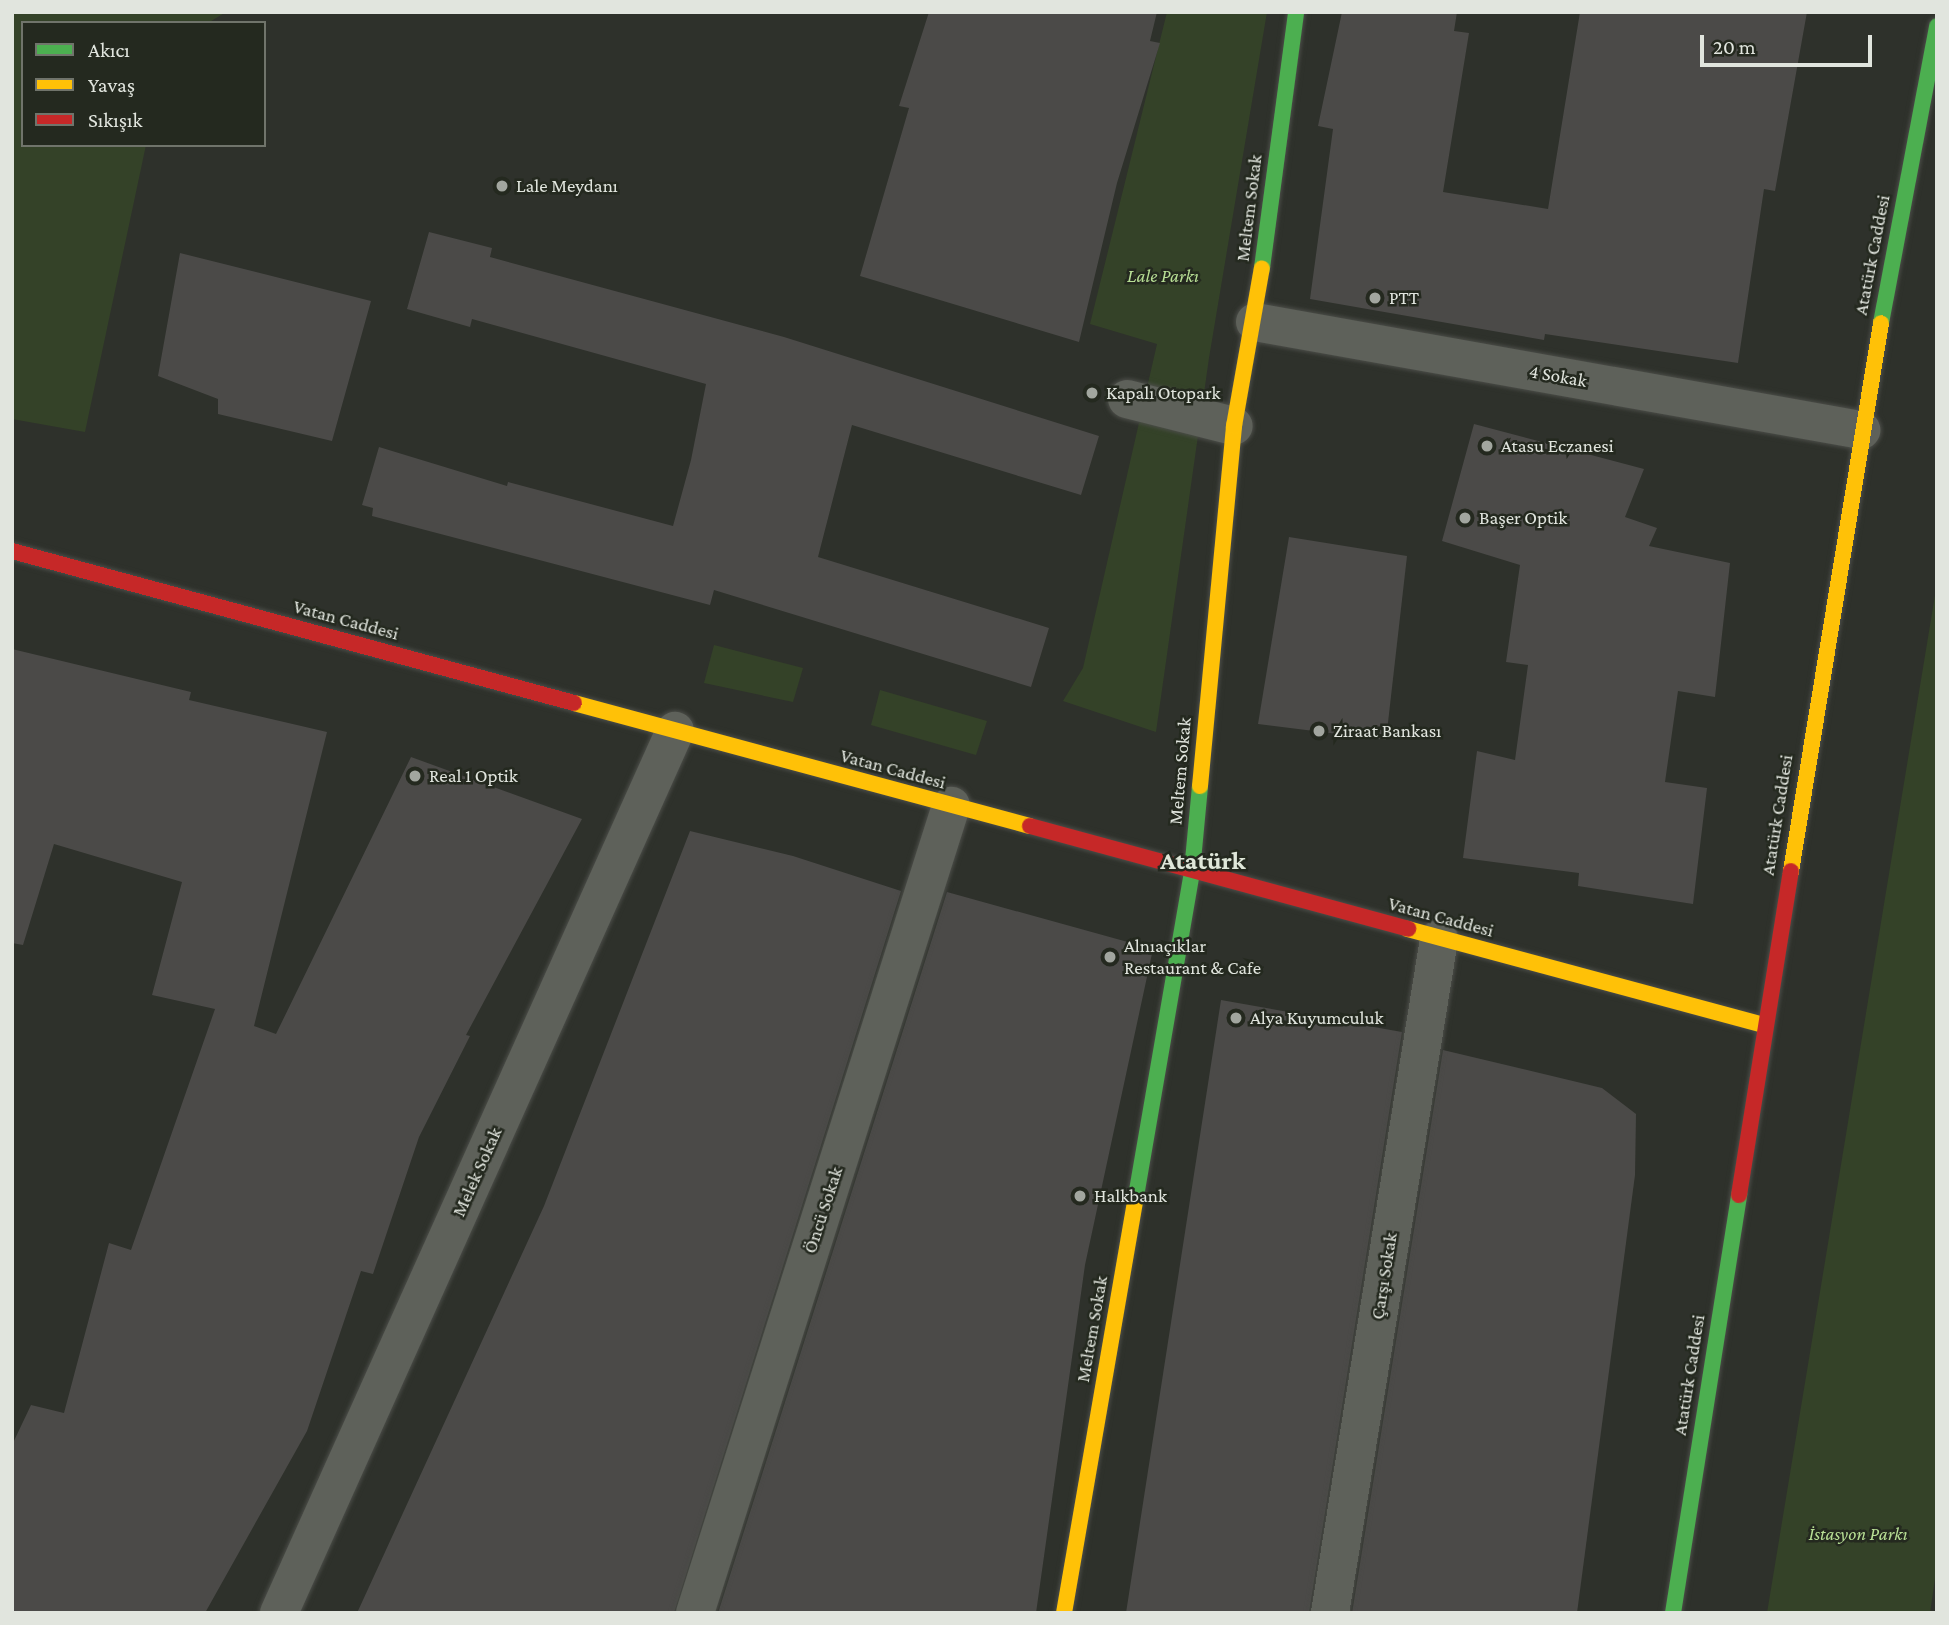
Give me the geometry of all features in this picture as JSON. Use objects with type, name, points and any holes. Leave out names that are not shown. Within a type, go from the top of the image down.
[{"type":"main road","name":"Meltem Sokak","points":[[1065,1613],[1192,871],[1234,426],[1255,322],[1296,12]]},
{"type":"main road","name":"Atatürk Caddesi","points":[[1673,1613],[1764,1025],[1861,430],[1937,26]]},
{"type":"main road","name":"Vatan Caddesi","points":[[12,551],[1764,1025]]},
{"type":"street","name":"4 Sokak","points":[[1255,322],[1861,430]]},
{"type":"street","points":[[1127,399],[1234,426]]},
{"type":"street","name":"Melek Sokak","points":[[279,1613],[674,731]]},
{"type":"street","name":"Öncü Sokak","points":[[695,1613],[951,806]]},
{"type":"street","name":"Çarşı Sokak","points":[[1330,1613],[1439,939]]},
{"type":"green space","points":[[12,12],[226,12],[211,21],[21,21],[21,147],[146,147],[85,432],[12,419]]},
{"type":"green space","name":"Lale Parkı","points":[[1167,12],[1267,12],[1209,358],[1156,732],[1063,701],[1083,668],[1157,344],[1090,324]]},
{"type":"green space","name":"İstasyon Parkı","points":[[1937,583],[1937,1565],[1930,1613],[1767,1613]]},
{"type":"green space","points":[[714,645],[803,668],[793,702],[704,683]]},
{"type":"green space","points":[[880,690],[987,721],[976,755],[871,725]]},
{"type":"building","points":[[929,12],[1157,12],[1150,41],[1160,43],[1117,183],[1079,342],[860,276],[909,108],[899,106]]},
{"type":"building","points":[[1342,12],[1457,12],[1454,31],[1469,33],[1443,192],[1548,209],[1580,12],[1807,12],[1775,191],[1764,189],[1738,363],[1545,334],[1544,340],[1310,299],[1333,129],[1318,126]]},
{"type":"building","points":[[429,232],[492,248],[490,257],[784,337],[1099,436],[1081,495],[852,425],[818,557],[1049,628],[1031,687],[714,590],[710,605],[372,516],[373,508],[362,505],[379,447],[507,486],[508,482],[673,526],[691,460],[706,384],[472,319],[470,327],[407,309]]},
{"type":"building","points":[[180,253],[371,301],[332,441],[218,414],[218,399],[158,376]]},
{"type":"building","points":[[1474,424],[1644,469],[1625,517],[1657,528],[1649,546],[1730,563],[1715,697],[1678,691],[1665,782],[1707,788],[1693,904],[1578,886],[1579,873],[1463,858],[1477,751],[1515,760],[1528,665],[1506,662],[1520,565],[1442,541]]},
{"type":"building","points":[[1289,537],[1407,556],[1386,740],[1258,724]]},
{"type":"building","points":[[12,649],[191,692],[189,700],[327,732],[254,1026],[276,1034],[411,757],[582,819],[466,1035],[470,1036],[419,1137],[373,1274],[361,1271],[307,1431],[205,1613],[12,1613],[12,1445],[31,1405],[64,1413],[109,1243],[131,1250],[215,1009],[152,995],[182,882],[54,844],[23,945],[12,943]]},
{"type":"building","points":[[690,831],[793,856],[901,891],[674,1613],[357,1613],[544,1206]]},
{"type":"building","points":[[947,892],[1153,949],[1085,1265],[1036,1613],[718,1613]]},
{"type":"building","points":[[1221,1000],[1402,1032],[1309,1613],[1126,1613]]},
{"type":"building","points":[[1443,1050],[1602,1088],[1636,1114],[1635,1175],[1577,1613],[1352,1613]]},
{"type":"traffic: fast","points":[[1262,268],[1296,12]]},
{"type":"traffic: fast","points":[[1881,323],[1937,26]]},
{"type":"traffic: fast","points":[[1135,1202],[1192,871],[1200,786]]},
{"type":"traffic: fast","points":[[1673,1613],[1739,1195]]},
{"type":"traffic: slow","points":[[1200,786],[1234,426],[1262,268]]},
{"type":"traffic: slow","points":[[1791,871],[1881,323]]},
{"type":"traffic: slow","points":[[574,703],[1030,826]]},
{"type":"traffic: slow","points":[[1408,929],[1764,1025]]},
{"type":"traffic: slow","points":[[1064,1613],[1135,1202]]},
{"type":"traffic: jam","points":[[12,551],[574,703]]},
{"type":"traffic: jam","points":[[1030,826],[1408,929]]},
{"type":"traffic: jam","points":[[1739,1195],[1791,871]]},
{"type":"place","name":"Lale Meydanı","points":[[502,186]]},
{"type":"place","name":"PTT","points":[[1375,298]]},
{"type":"place","name":"Kapalı Otopark","points":[[1092,393]]},
{"type":"place","name":"Atasu Eczanesi","points":[[1487,446]]},
{"type":"place","name":"Başer Optik","points":[[1465,518]]},
{"type":"place","name":"Ziraat Bankası","points":[[1319,731]]},
{"type":"place","name":"Real 1 Optik","points":[[415,776]]},
{"type":"place","name":"Alnıaçıklar Restaurant & Cafe","points":[[1110,957]]},
{"type":"place","name":"Alya Kuyumculuk","points":[[1236,1018]]},
{"type":"place","name":"Halkbank","points":[[1080,1196]]},
{"type":"district","name":"Atatürk","points":[[1203,861]]}]
